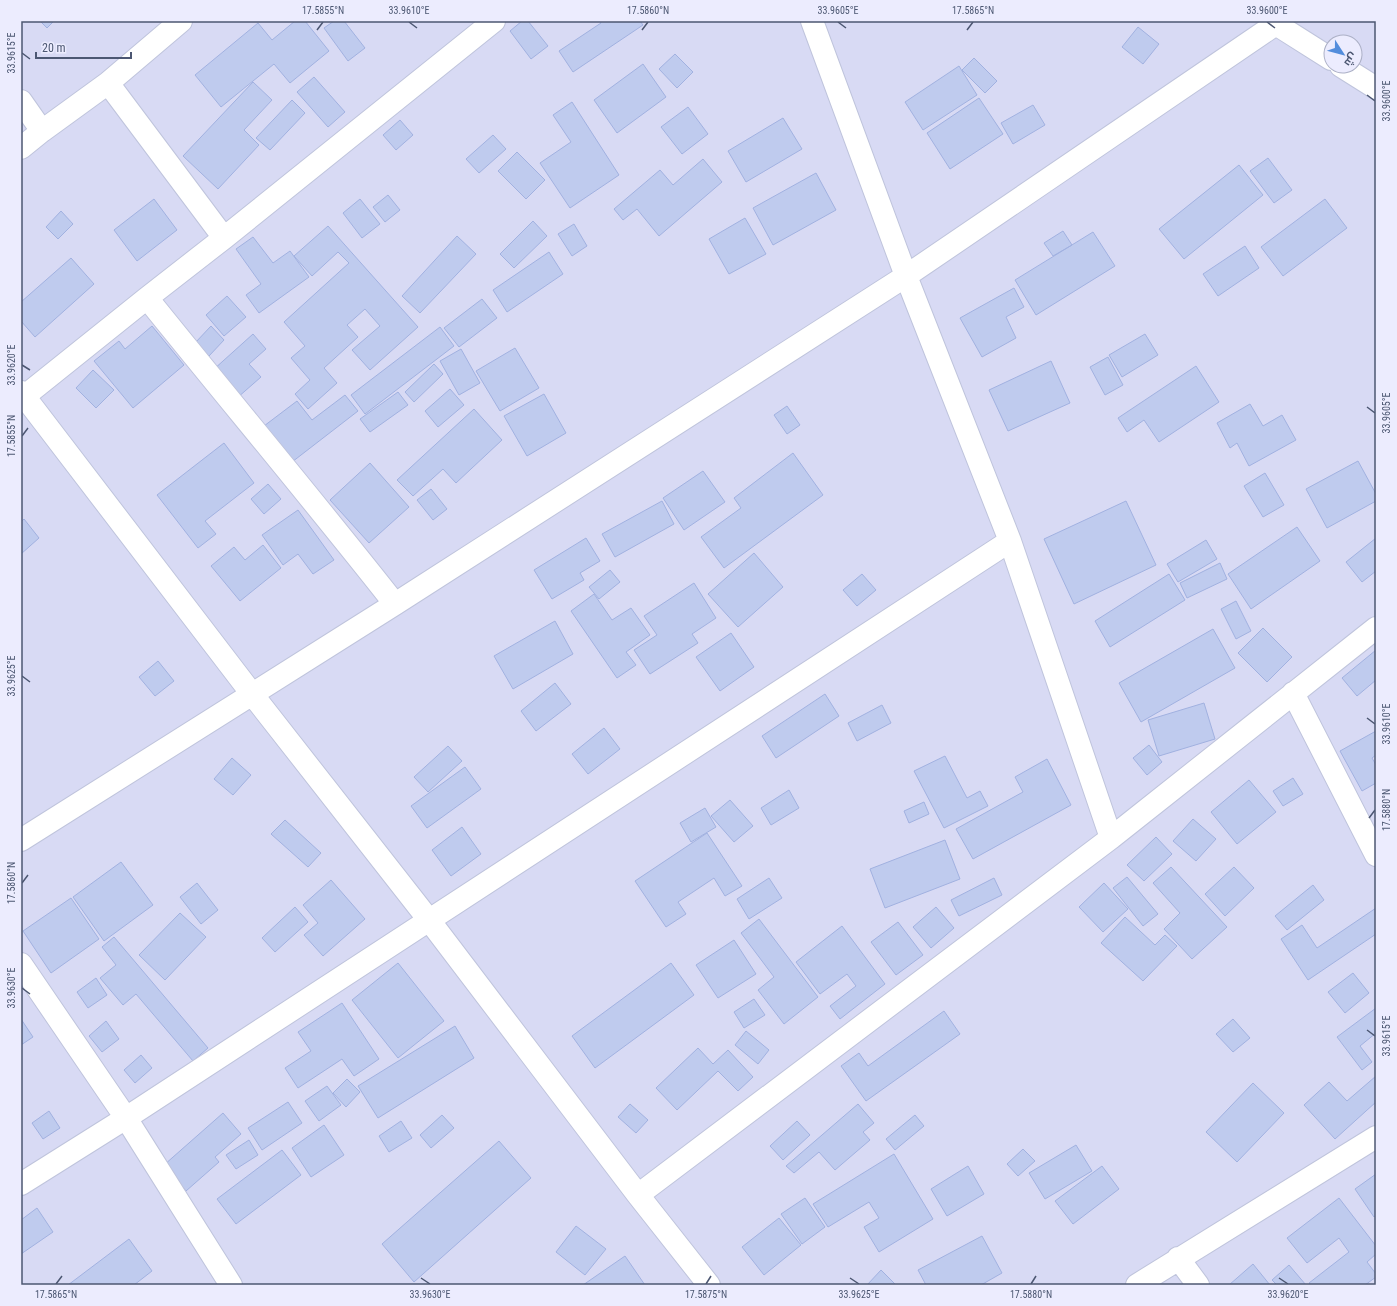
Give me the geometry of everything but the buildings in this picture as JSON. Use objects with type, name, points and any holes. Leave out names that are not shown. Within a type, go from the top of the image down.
[{"type":"street","points":[[21,148],[108,83],[181,21]]},
{"type":"street","points":[[494,21],[224,238],[22,396],[429,920],[638,1195],[700,1282]]},
{"type":"street","points":[[812,21],[906,276],[1010,541],[1111,838]]},
{"type":"street","points":[[21,840],[395,604],[906,276],[1273,23],[1323,55]]},
{"type":"street","points":[[1354,74],[1376,88]]},
{"type":"street","points":[[108,83],[224,238]]},
{"type":"street","points":[[21,102],[42,131]]},
{"type":"street","points":[[147,298],[395,604]]},
{"type":"street","points":[[21,1184],[126,1118],[1010,541]]},
{"type":"street","points":[[638,1195],[1111,838],[1376,628]]},
{"type":"street","points":[[1293,693],[1376,855]]},
{"type":"street","points":[[21,964],[126,1118],[231,1285]]},
{"type":"street","points":[[1137,1285],[1178,1258],[1376,1137]]},
{"type":"street","points":[[1178,1258],[1198,1285]]},
{"type":"shaded area","points":[[21,21],[1376,21],[1376,1285],[21,1285]]}]
